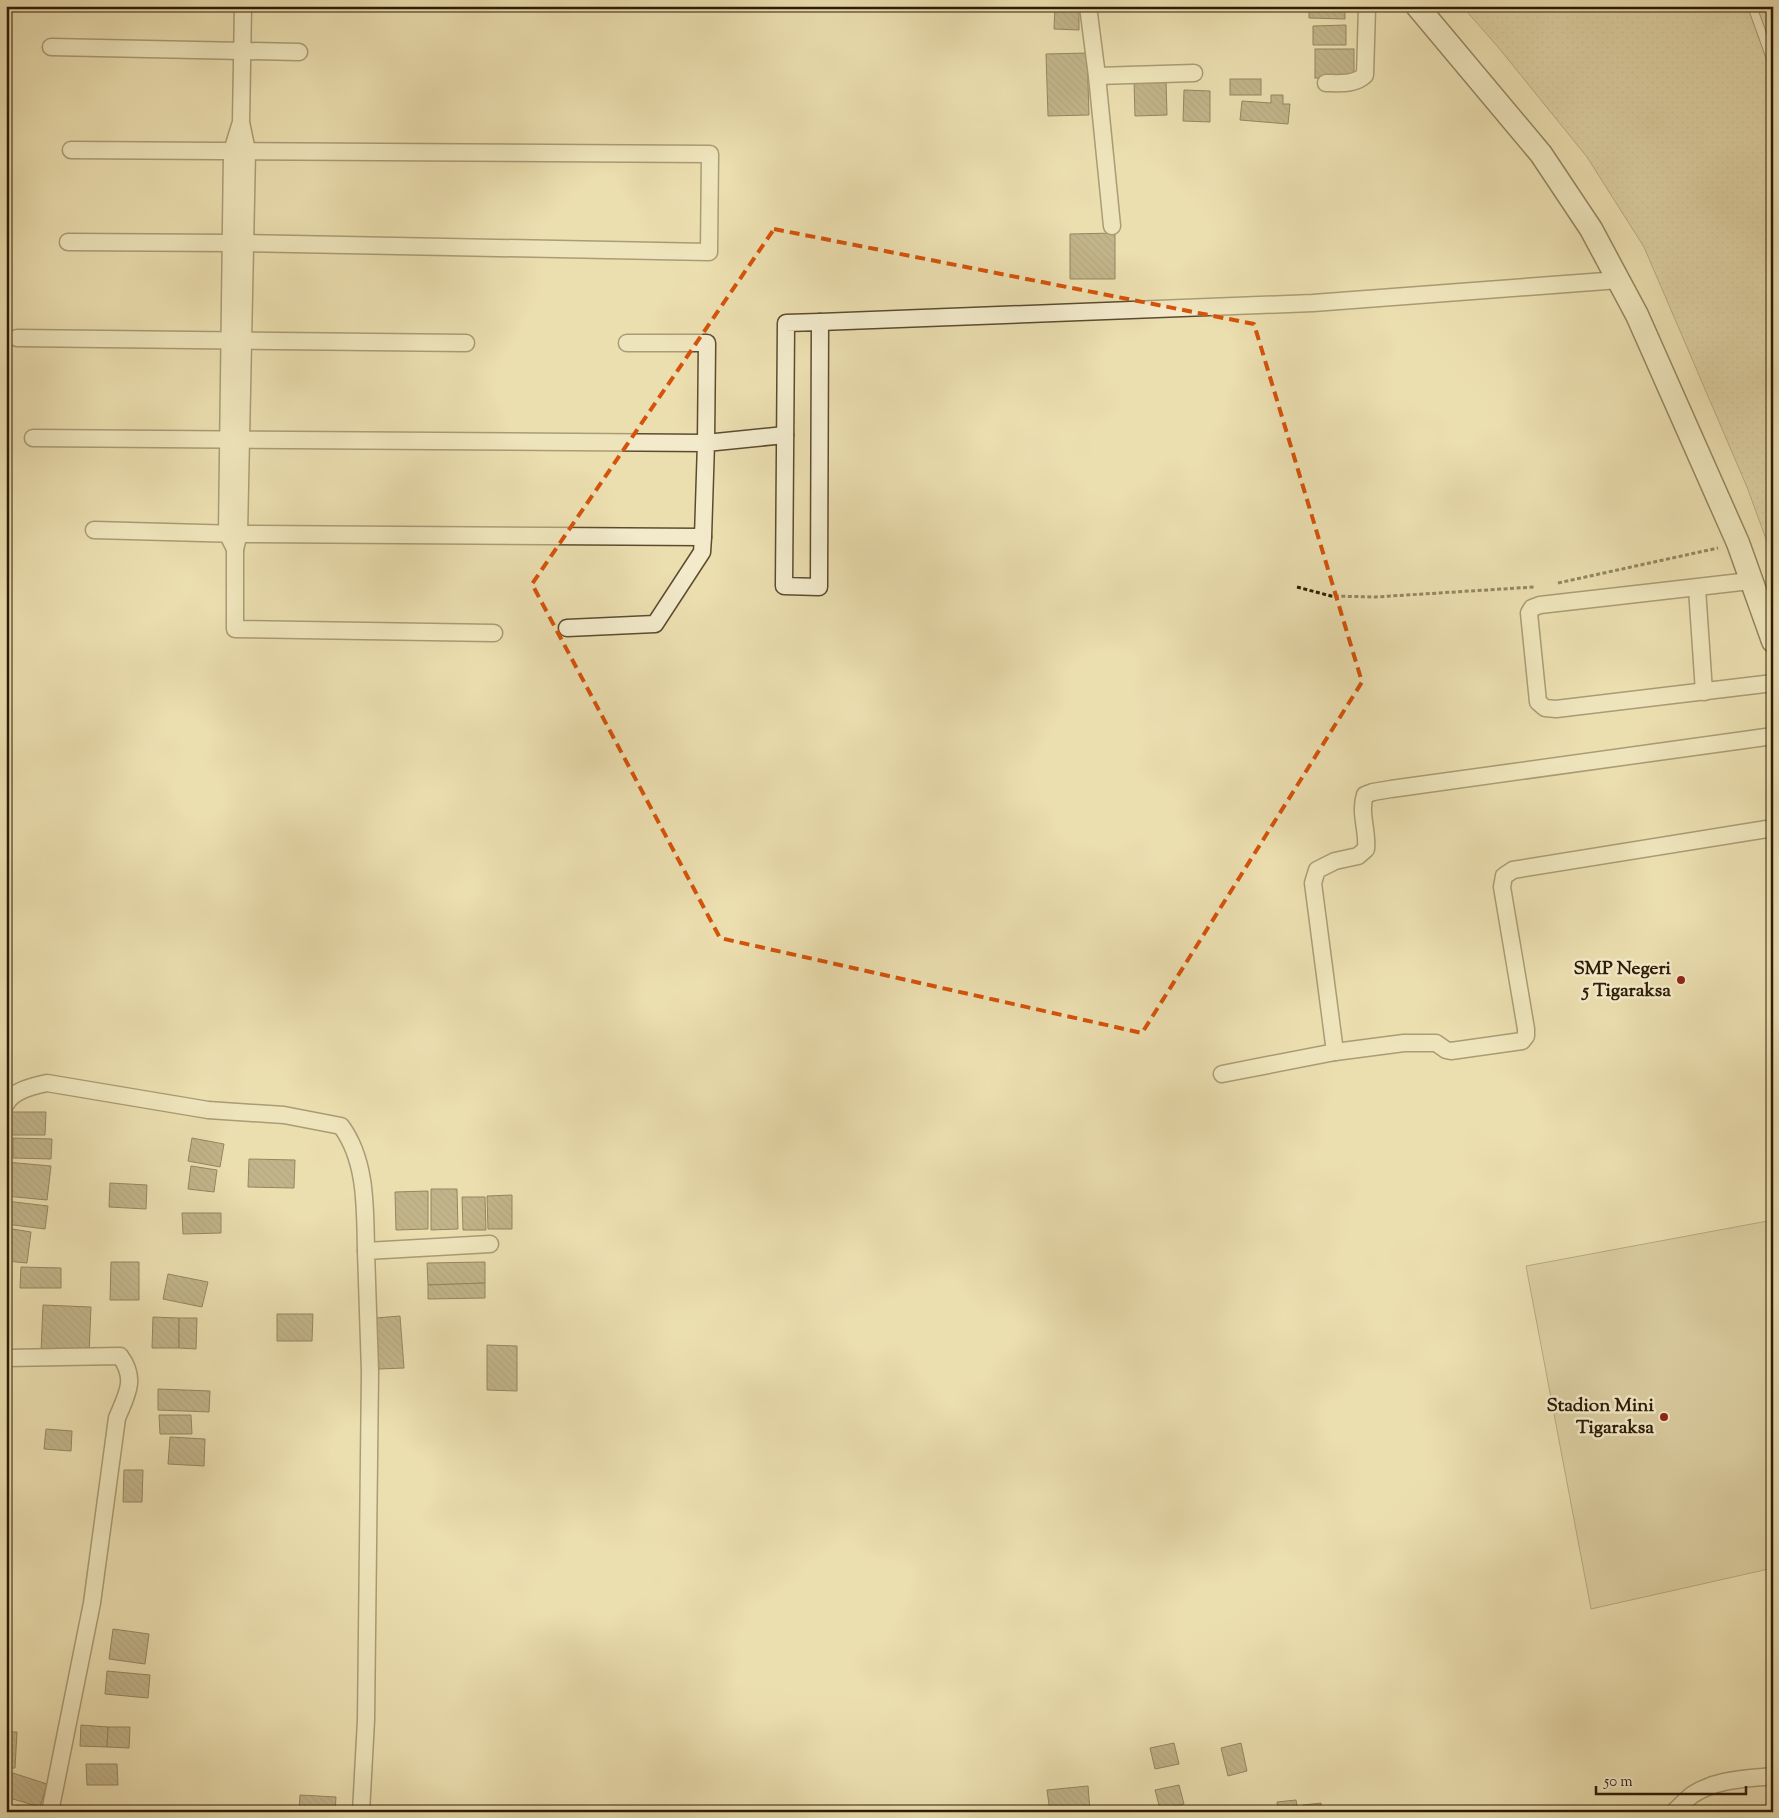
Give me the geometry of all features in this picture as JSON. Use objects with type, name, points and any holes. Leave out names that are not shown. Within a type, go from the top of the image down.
[{"type":"street","points":[[243,6],[236,340],[235,628],[494,633]]},
{"type":"street","points":[[1088,6],[1112,226]]},
{"type":"street","points":[[1326,83],[1354,82],[1361,80],[1365,76],[1365,25],[1367,8],[1369,6]]},
{"type":"street","points":[[1416,6],[1541,154],[1591,229],[1637,315],[1738,543],[1773,641]]},
{"type":"street","points":[[52,47],[299,52]]},
{"type":"street","points":[[1097,76],[1194,73]]},
{"type":"street","points":[[68,242],[238,243],[709,252],[710,154],[71,150]]},
{"type":"street","points":[[820,322],[819,587],[784,586],[786,323],[1313,303],[1619,280]]},
{"type":"street","points":[[17,338],[466,343]]},
{"type":"street","points":[[566,628],[655,624],[702,552],[704,537],[707,343],[627,343]]},
{"type":"street","points":[[33,438],[706,443],[785,435]]},
{"type":"street","points":[[94,530],[234,538],[704,537]]},
{"type":"street","points":[[1750,581],[1540,605],[1532,608],[1529,613],[1538,702],[1545,708],[1556,709],[1773,683]]},
{"type":"street","points":[[1697,588],[1704,692]]},
{"type":"street","points":[[1336,1052],[1313,883],[1317,870],[1335,861],[1358,856],[1366,849],[1367,839],[1362,804],[1364,795],[1382,790],[1773,736]]},
{"type":"street","points":[[1222,1074],[1336,1052],[1404,1044],[1436,1043],[1446,1050],[1456,1051],[1522,1041],[1526,1036],[1526,1029],[1502,887],[1504,876],[1513,870],[1773,828]]},
{"type":"street","points":[[6,1104],[8,1099],[27,1088],[47,1083],[208,1110],[284,1115],[341,1126],[349,1138],[354,1148],[364,1198],[370,1372],[366,1720],[361,1812]]},
{"type":"street","points":[[366,1251],[490,1244]]},
{"type":"street","points":[[6,1358],[120,1356],[130,1372],[128,1391],[117,1418],[92,1603],[50,1812]]},
{"type":"street","points":[[1674,1812],[1691,1796],[1707,1787],[1730,1780],[1773,1776]]},
{"type":"lane","points":[[1752,6],[1773,64]]},
{"type":"path","points":[[1555,584],[1738,543]]},
{"type":"path","points":[[1297,587],[1331,596],[1375,596],[1537,586]]},
{"type":"highlighted area","points":[[774,229],[1254,324],[1362,682],[1142,1033],[720,938],[532,584]]},
{"type":"shaded area","points":[[1462,6],[1773,6],[1773,558],[1747,487],[1644,247],[1587,157],[1498,47]]},
{"type":"shaded area","name":"Stadion Mini Tigaraksa","points":[[1773,1220],[1773,1568],[1591,1609],[1526,1266]]},
{"type":"building","points":[[1055,6],[1079,6],[1079,30],[1054,29]]},
{"type":"building","points":[[1309,6],[1345,6],[1345,19],[1309,18]]},
{"type":"building","points":[[1346,25],[1346,45],[1313,45],[1313,26]]},
{"type":"building","points":[[1315,49],[1354,49],[1354,78],[1315,78]]},
{"type":"building","points":[[1087,53],[1089,115],[1048,116],[1046,54]]},
{"type":"building","points":[[1230,79],[1261,79],[1261,95],[1230,95]]},
{"type":"building","points":[[1166,80],[1167,115],[1135,116],[1134,81]]},
{"type":"building","points":[[1184,90],[1210,91],[1210,122],[1183,121]]},
{"type":"building","points":[[1271,95],[1283,95],[1283,104],[1290,104],[1288,124],[1240,120],[1242,101],[1271,103]]},
{"type":"building","points":[[1115,233],[1115,279],[1070,279],[1070,234]]},
{"type":"building","points":[[11,1112],[46,1112],[45,1135],[11,1135]]},
{"type":"building","points":[[13,1138],[52,1139],[51,1159],[13,1158]]},
{"type":"building","points":[[192,1138],[224,1144],[220,1167],[188,1161]]},
{"type":"building","points":[[249,1159],[295,1160],[294,1188],[248,1187]]},
{"type":"building","points":[[6,1162],[51,1166],[47,1200],[6,1196]]},
{"type":"building","points":[[191,1166],[217,1170],[214,1192],[188,1189]]},
{"type":"building","points":[[110,1183],[147,1185],[146,1209],[109,1207]]},
{"type":"building","points":[[431,1189],[457,1189],[458,1229],[431,1230]]},
{"type":"building","points":[[428,1191],[428,1229],[396,1230],[395,1192]]},
{"type":"building","points":[[512,1195],[512,1229],[488,1229],[487,1196]]},
{"type":"building","points":[[462,1197],[485,1197],[486,1230],[463,1230]]},
{"type":"building","points":[[6,1201],[48,1206],[45,1229],[6,1224]]},
{"type":"building","points":[[182,1213],[221,1213],[221,1233],[183,1234]]},
{"type":"building","points":[[6,1228],[31,1232],[27,1263],[6,1261]]},
{"type":"building","points":[[111,1262],[139,1262],[139,1300],[110,1300]]},
{"type":"building","points":[[485,1262],[485,1283],[428,1285],[427,1263]]},
{"type":"building","points":[[21,1267],[61,1268],[61,1288],[20,1288]]},
{"type":"building","points":[[168,1274],[208,1282],[202,1307],[163,1299]]},
{"type":"building","points":[[485,1283],[485,1298],[428,1299],[428,1285]]},
{"type":"building","points":[[43,1305],[91,1307],[89,1354],[41,1352]]},
{"type":"building","points":[[277,1314],[313,1314],[312,1341],[277,1341]]},
{"type":"building","points":[[400,1316],[404,1368],[379,1369],[376,1318]]},
{"type":"building","points":[[153,1317],[179,1318],[179,1348],[152,1348]]},
{"type":"building","points":[[179,1318],[197,1318],[196,1349],[179,1348]]},
{"type":"building","points":[[487,1345],[517,1346],[517,1391],[487,1390]]},
{"type":"building","points":[[158,1389],[210,1391],[209,1412],[158,1410]]},
{"type":"building","points":[[159,1415],[191,1415],[192,1434],[160,1434]]},
{"type":"building","points":[[46,1429],[72,1431],[71,1451],[44,1449]]},
{"type":"building","points":[[170,1437],[205,1439],[204,1466],[168,1464]]},
{"type":"building","points":[[124,1470],[143,1470],[142,1502],[123,1502]]},
{"type":"building","points":[[113,1629],[149,1634],[145,1664],[109,1659]]},
{"type":"building","points":[[107,1671],[150,1675],[148,1698],[105,1694]]},
{"type":"building","points":[[81,1725],[108,1727],[107,1747],[80,1746]]},
{"type":"building","points":[[108,1727],[130,1727],[129,1748],[107,1747]]},
{"type":"building","points":[[6,1732],[17,1732],[15,1768],[6,1768]]},
{"type":"building","points":[[1174,1743],[1179,1764],[1155,1769],[1150,1748]]},
{"type":"building","points":[[1241,1743],[1247,1771],[1228,1776],[1221,1748]]},
{"type":"building","points":[[86,1764],[117,1764],[118,1785],[87,1785]]},
{"type":"building","points":[[13,1773],[47,1784],[40,1807],[6,1797]]},
{"type":"building","points":[[1179,1785],[1184,1804],[1160,1809],[1155,1790]]},
{"type":"building","points":[[1088,1786],[1090,1811],[1050,1812],[1047,1790]]},
{"type":"building","points":[[300,1795],[336,1797],[335,1812],[299,1812]]},
{"type":"building","points":[[1296,1800],[1298,1812],[1278,1812],[1277,1802]]},
{"type":"building","points":[[1321,1803],[1322,1812],[1304,1812],[1303,1805]]},
{"type":"building","points":[[17,1805],[39,1812],[15,1812]]},
{"type":"place","name":"SMP Negeri 5 Tigaraksa","points":[[1681,980]]},
{"type":"place","name":"Stadion Mini Tigaraksa","points":[[1664,1417]]}]
